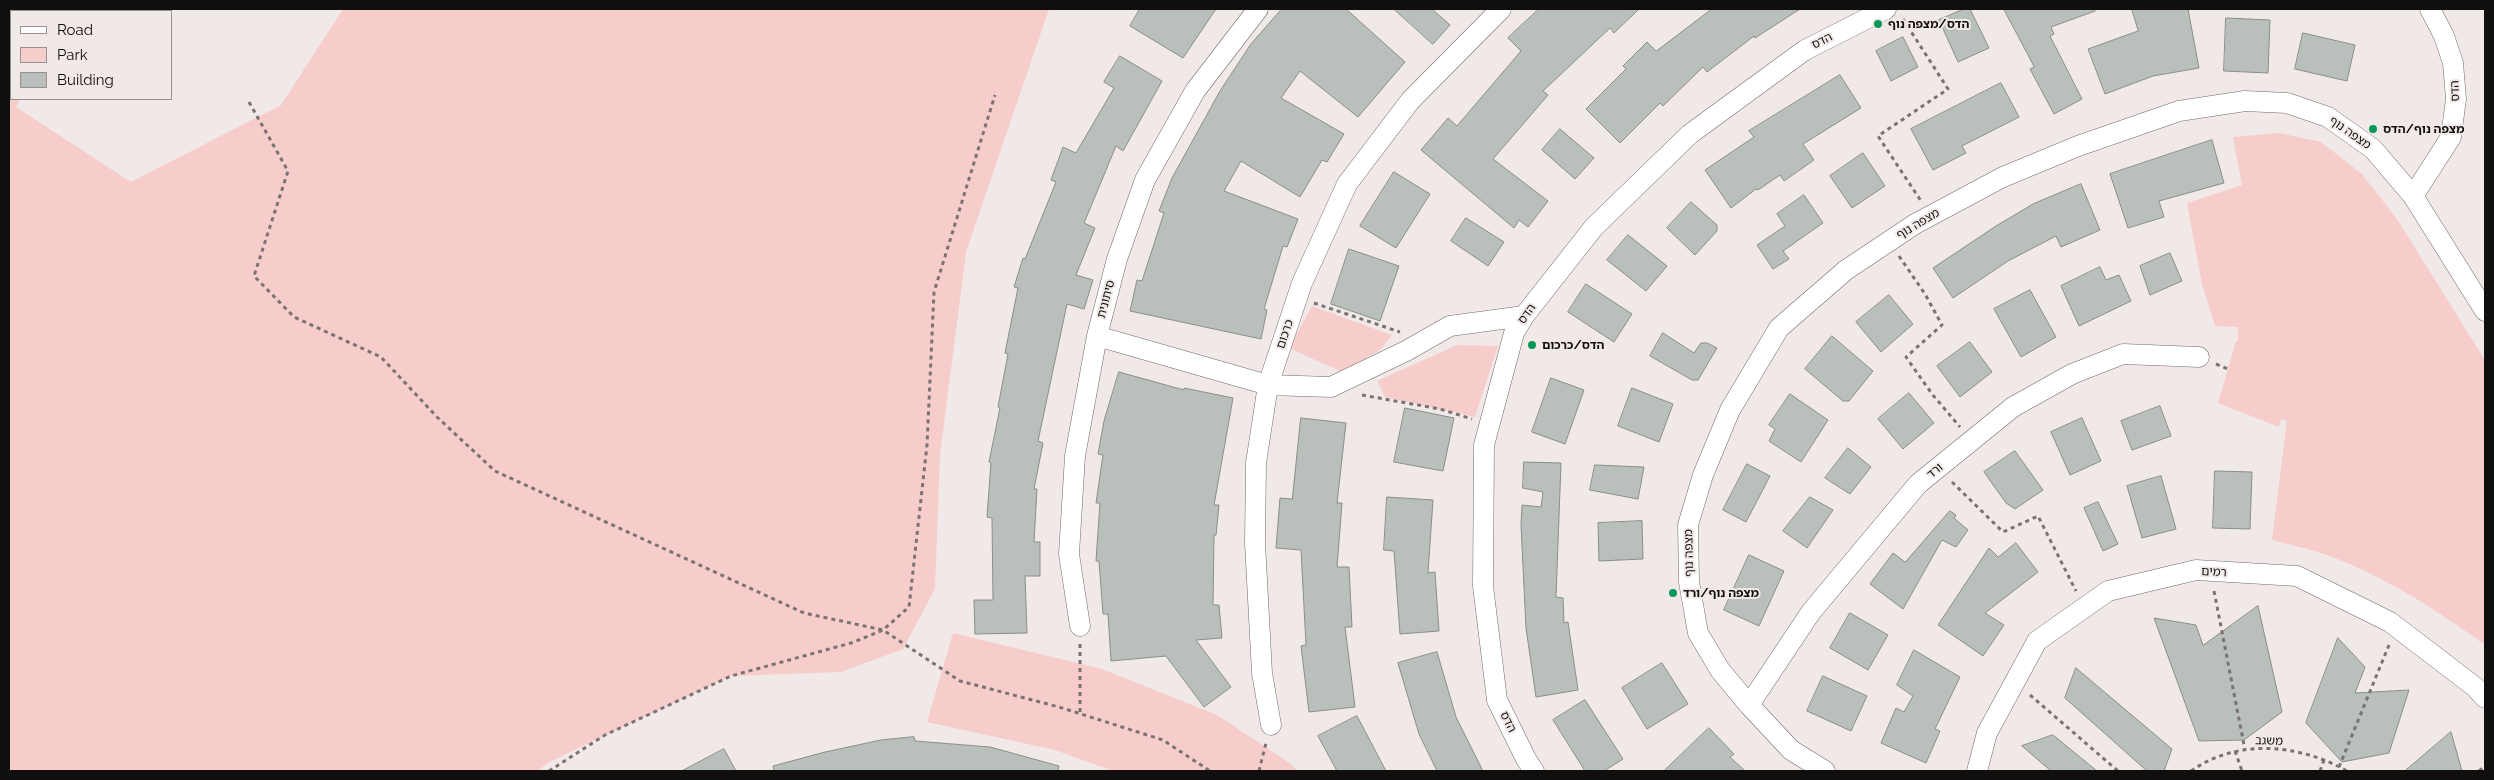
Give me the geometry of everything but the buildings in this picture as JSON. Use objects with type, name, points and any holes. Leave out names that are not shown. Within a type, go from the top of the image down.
[{"type":"street","name":"סיתונית","points":[[1080,626],[1069,554],[1075,456],[1097,336],[1117,258],[1145,180],[1195,90],[1258,9]]},
{"type":"street","name":"כרכום","points":[[1271,725],[1262,673],[1255,543],[1256,463],[1268,385],[1297,297],[1347,184],[1410,101],[1501,9]]},
{"type":"street","name":"הדס","points":[[2413,196],[2451,137],[2456,99],[2453,63],[2444,36],[2430,9]]},
{"type":"street","name":"הדס","points":[[1534,771],[1526,759],[1497,700],[1483,586],[1484,445],[1514,333],[1524,316],[1594,227],[1690,134],[1805,50],[1893,12]]},
{"type":"street","name":"מצפה נוף","points":[[1825,771],[1791,750],[1749,705],[1720,670],[1698,633],[1689,582],[1688,525],[1703,475],[1730,410],[1779,328],[1846,270],[1931,216],[2003,177],[2078,146],[2179,111],[2245,101],[2287,103],[2328,117],[2373,149],[2413,196],[2485,311]]},
{"type":"street","points":[[1097,336],[1268,385],[1331,387],[1425,341],[1450,326],[1524,316]]},
{"type":"street","name":"ורד","points":[[1749,705],[1811,612],[1918,484],[2013,407],[2072,374],[2123,354],[2200,357]]},
{"type":"street","name":"רמים","points":[[1978,771],[1988,733],[2037,641],[2108,591],[2196,570],[2298,576],[2397,627],[2475,687],[2485,698]]},
{"type":"path","points":[[1893,12],[1948,89],[1878,136],[1931,216]]},
{"type":"path","points":[[549,771],[605,735],[732,676],[851,643],[882,630],[909,607],[927,445],[934,292],[995,95]]},
{"type":"path","points":[[249,102],[288,171],[254,276],[294,317],[381,357],[437,417],[495,471],[804,613],[882,630],[960,681],[1080,714],[1163,740],[1210,771]]},
{"type":"path","points":[[1889,242],[1925,294],[1942,325],[1906,357],[1932,394],[1972,441]]},
{"type":"path","points":[[1297,297],[1425,341]]},
{"type":"path","points":[[1331,387],[1375,398],[1440,409],[1490,425]]},
{"type":"path","points":[[1938,468],[2003,532],[2038,516],[2084,608]]},
{"type":"path","points":[[2210,571],[2245,750]]},
{"type":"path","points":[[1080,626],[1080,714]]},
{"type":"path","points":[[2339,767],[2397,627]]},
{"type":"path","points":[[2015,682],[2118,771]]},
{"type":"path","points":[[1259,771],[1271,725]]},
{"type":"path","name":"משגב","points":[[2191,771],[2208,760],[2235,751],[2265,747],[2296,751],[2324,760],[2347,771]]},
{"type":"path","points":[[2235,751],[2242,771]]},
{"type":"path","points":[[2320,771],[2324,760]]},
{"type":"path","points":[[2479,771],[2485,766]]},
{"type":"green space","points":[[343,9],[1049,9],[966,252],[940,455],[935,589],[903,649],[841,672],[731,676],[549,762],[538,771],[9,771],[9,33],[10,31],[10,100],[20,100],[16,107],[131,182],[281,105]]},
{"type":"green space","points":[[2279,133],[2321,142],[2362,174],[2397,219],[2485,360],[2485,645],[2428,606],[2367,572],[2318,552],[2272,540],[2287,421],[2281,419],[2279,427],[2218,403],[2236,341],[2238,341],[2238,327],[2215,326],[2202,284],[2187,203],[2242,185],[2233,137]]},
{"type":"green space","points":[[1312,306],[1392,335],[1380,350],[1342,372],[1289,348]]},
{"type":"green space","points":[[1457,345],[1498,346],[1475,417],[1385,397],[1377,381]]},
{"type":"green space","points":[[953,633],[1102,669],[1217,715],[1291,764],[1297,771],[1113,771],[1055,750],[927,722]]},
{"type":"place","name":"הדס/מצפה נוף","points":[[1878,24]]},
{"type":"place","name":"מצפה נוף/הדס","points":[[2373,129]]},
{"type":"place","name":"הדס/כרכום","points":[[1532,345]]},
{"type":"place","name":"מצפה נוף/ורד","points":[[1673,593]]}]
